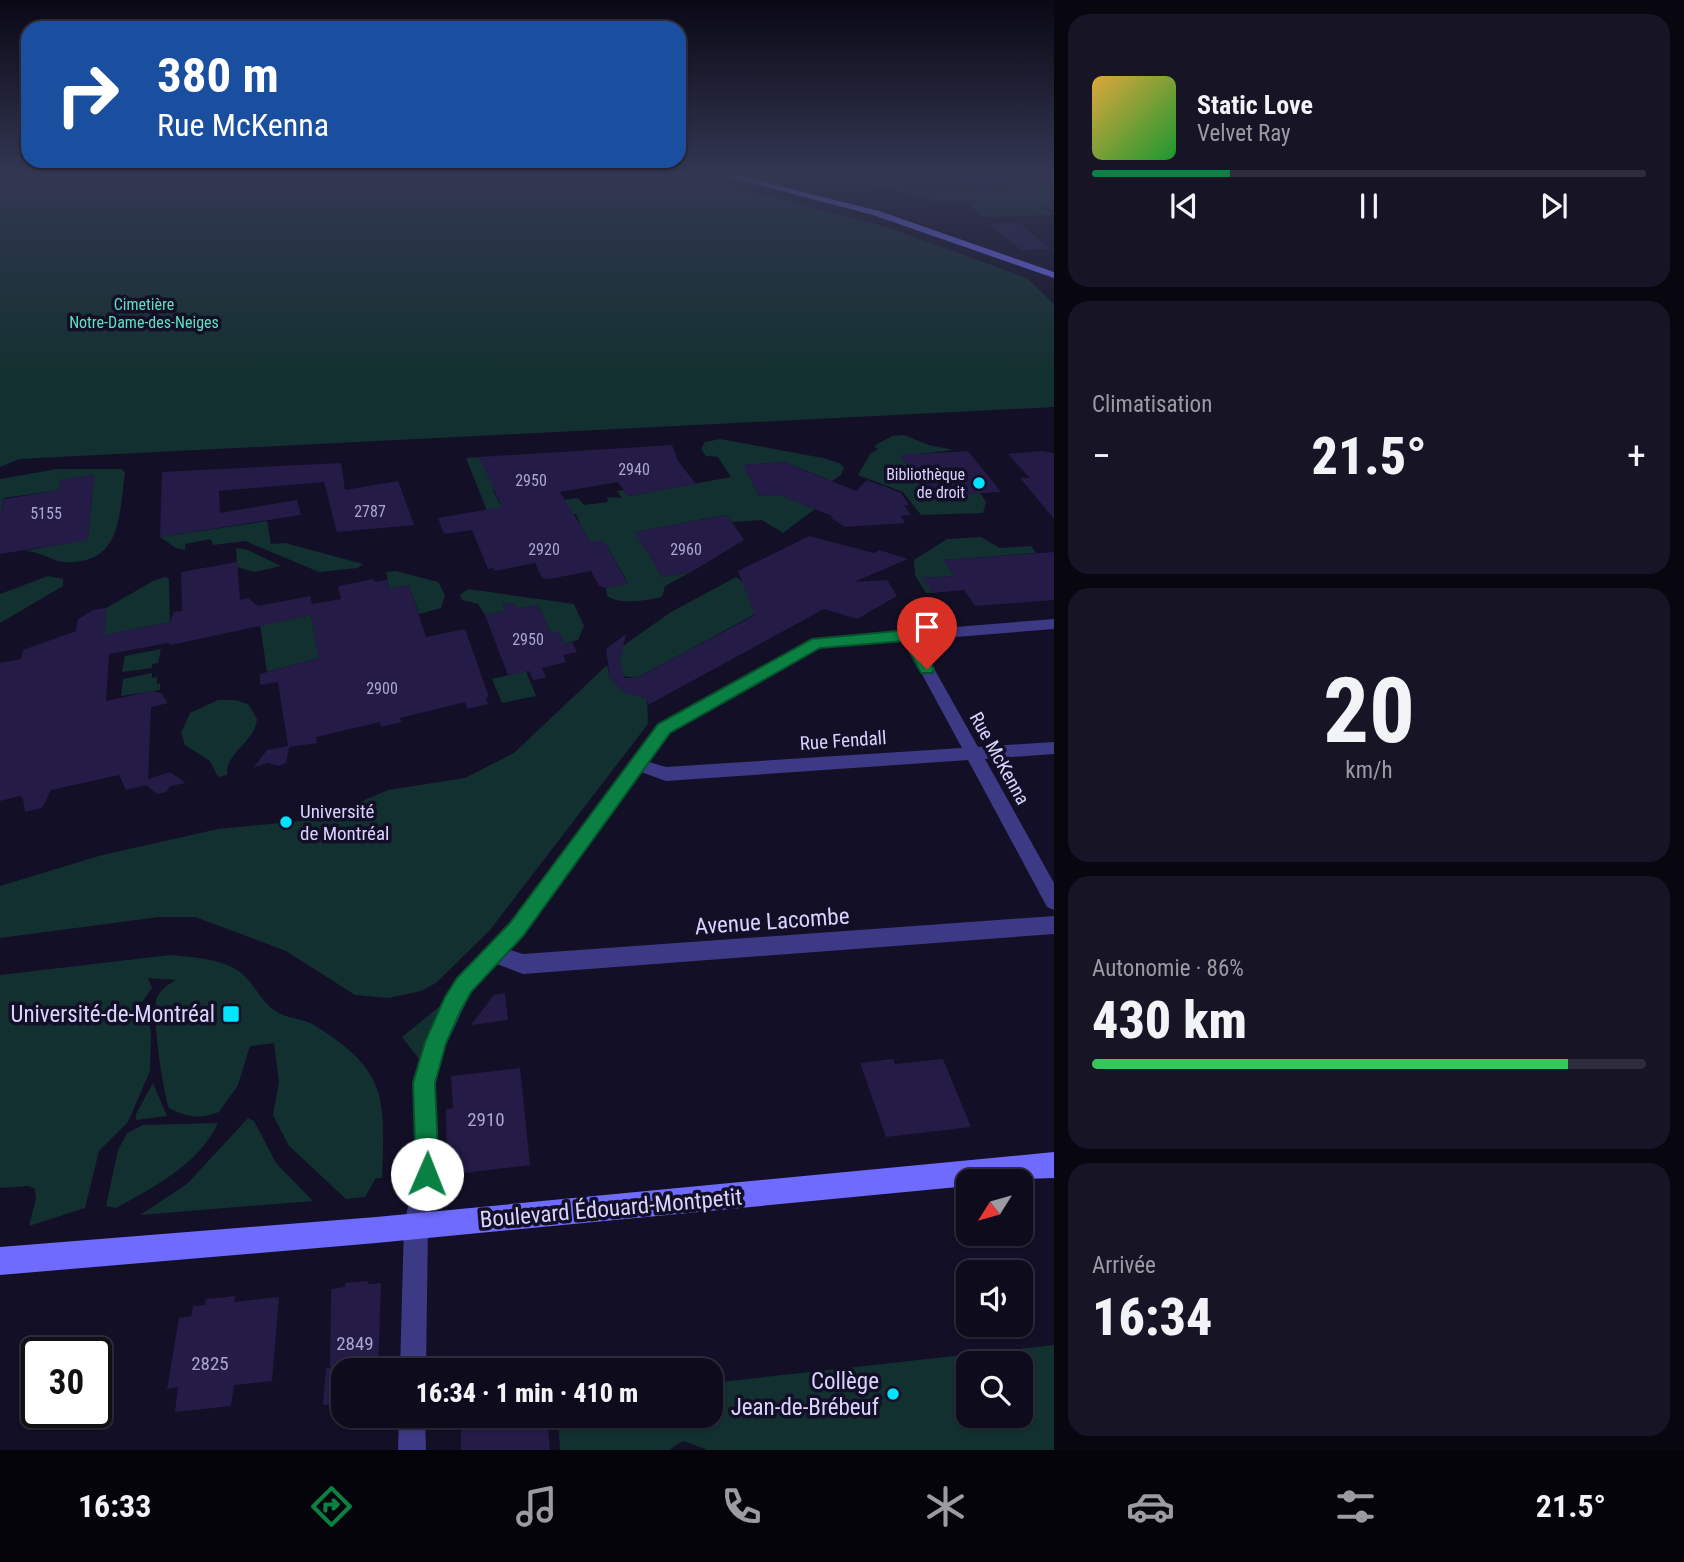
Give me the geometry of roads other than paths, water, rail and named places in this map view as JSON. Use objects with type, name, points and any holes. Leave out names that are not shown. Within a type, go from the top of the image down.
[{"type":"main road","points":[[962,243],[1054,275]]},
{"type":"main road","points":[[981,243],[1054,267]]},
{"type":"main road","points":[[1038,269],[1054,281]]},
{"type":"main road","name":"Boulevard Édouard-Montpetit","points":[[0,1261],[1054,1166]]},
{"type":"street","points":[[413,1358],[416,1225],[427,1174],[424,1083],[436,1042],[464,985],[495,954],[576,849],[636,764],[671,724],[807,647],[825,642],[1054,624]]},
{"type":"street","name":"Rue McKenna","points":[[908,635],[1054,901]]},
{"type":"street","name":"Rue Fendall","points":[[636,764],[666,774],[1054,747]]},
{"type":"street","name":"Avenue Lacombe","points":[[495,954],[523,964],[1054,925]]},
{"type":"street","points":[[412,1428],[412,1450]]},
{"type":"place","name":"Bibliothèque de droit","points":[[979,483]]},
{"type":"place","name":"Université de Montréal","points":[[286,822]]},
{"type":"place","name":"Université-de-Montréal","points":[[231,1014]]},
{"type":"place","name":"Collège Jean-de-Brébeuf","points":[[893,1394]]},
{"type":"park label","name":"Cimetière Notre-Dame-des-Neiges","points":[[144,313]]}]
